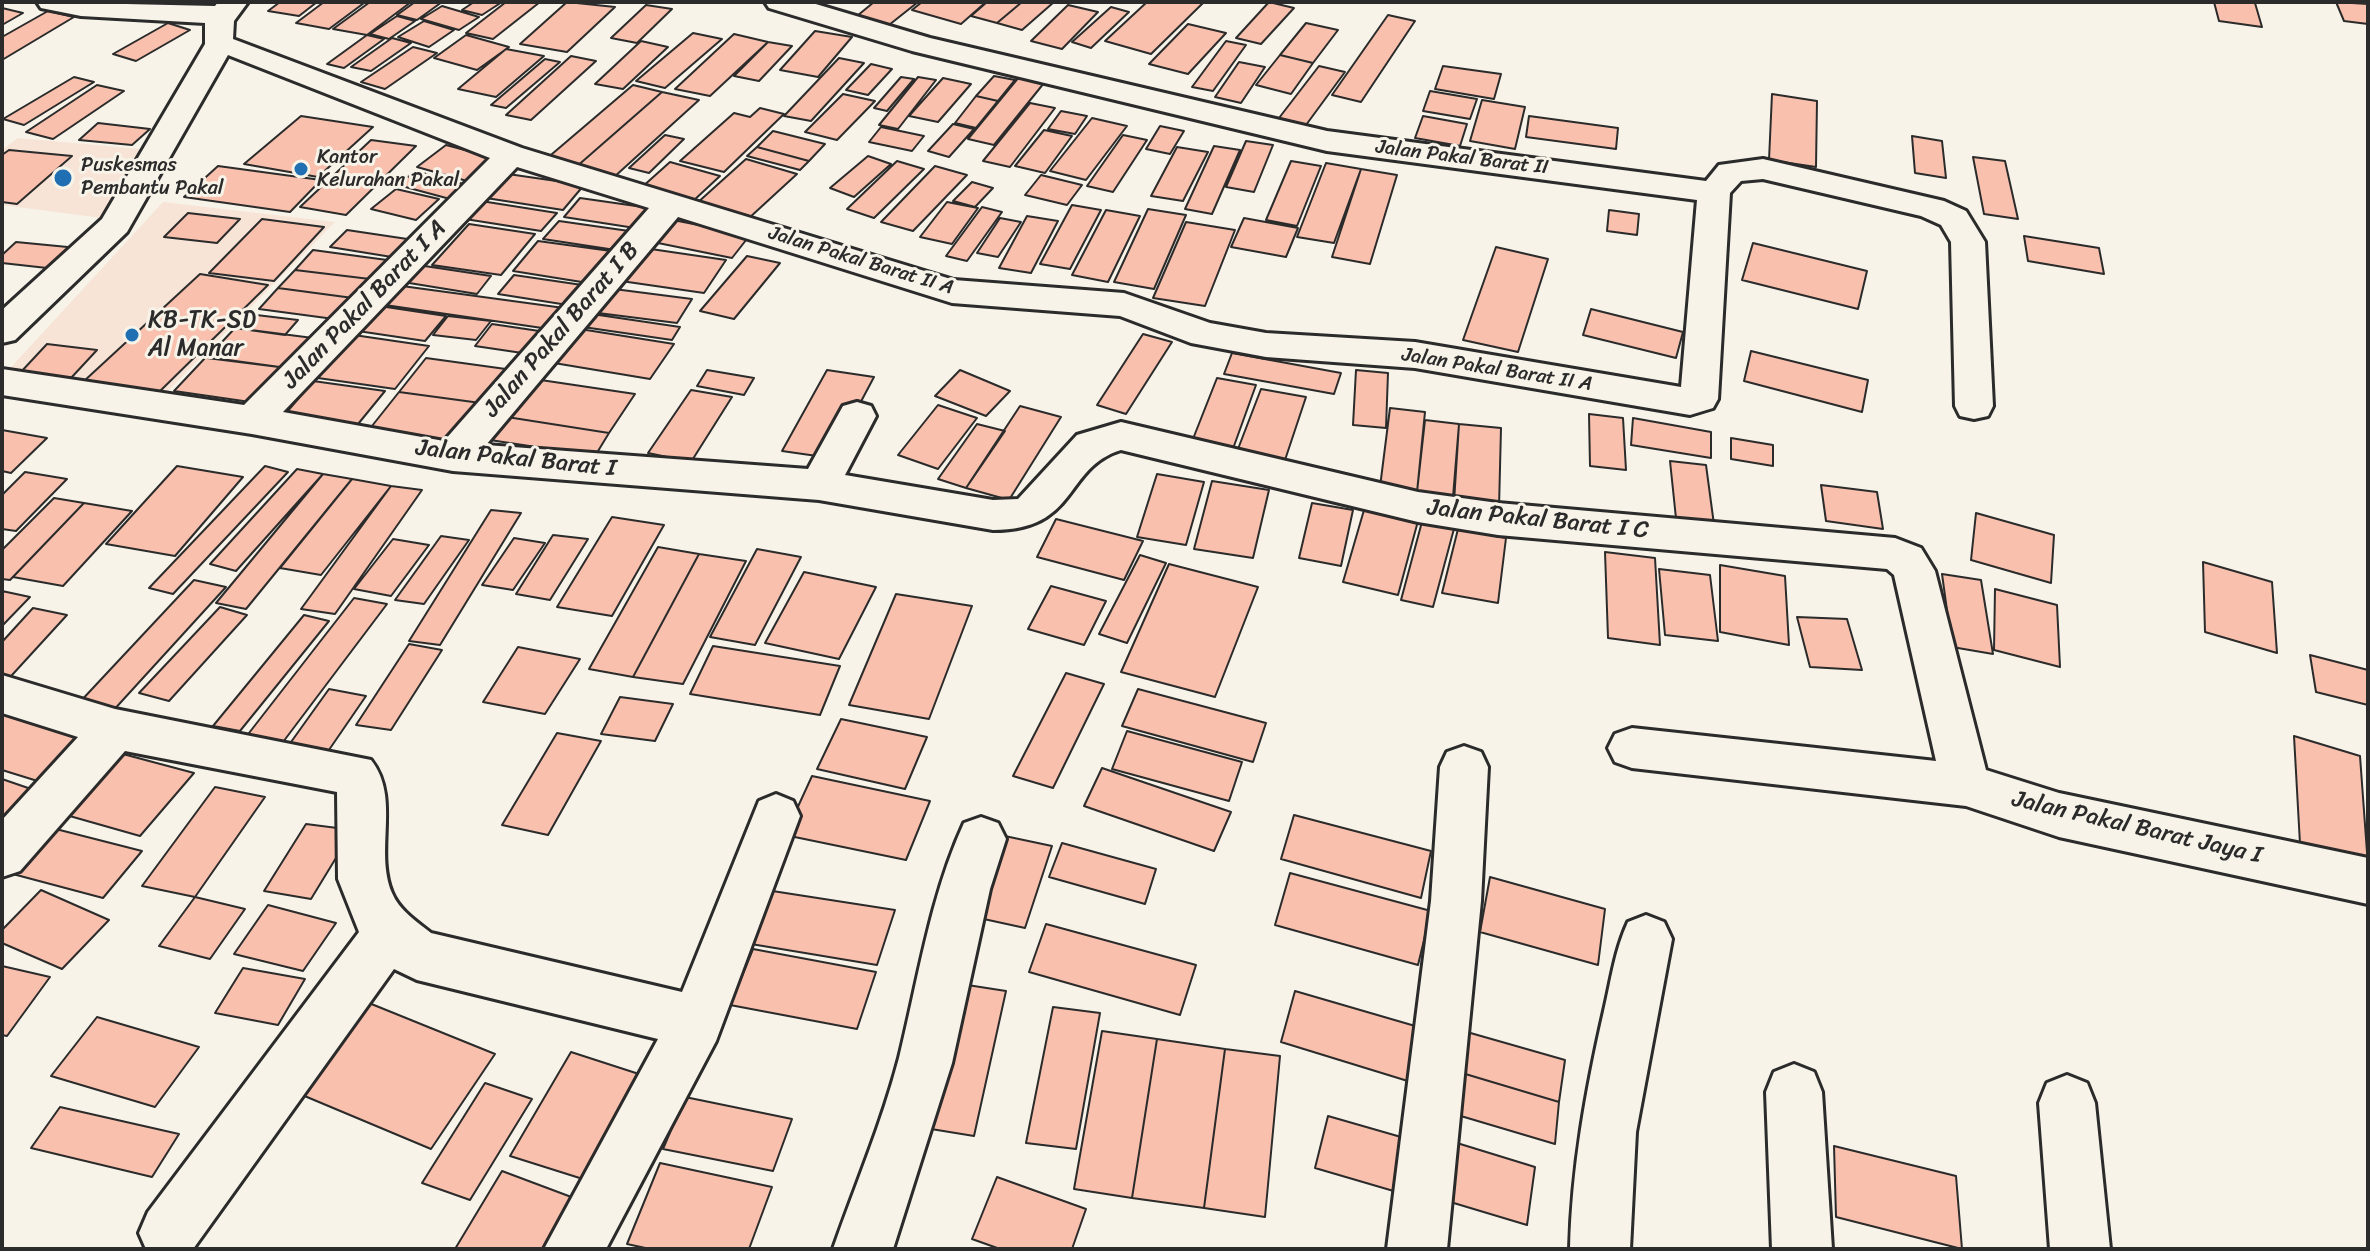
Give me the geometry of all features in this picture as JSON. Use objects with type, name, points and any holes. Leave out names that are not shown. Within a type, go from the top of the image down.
[{"type":"street","name":"Jalan Pakal Barat II A","points":[[51,2],[225,20],[246,51],[511,155],[952,291],[1124,305],[1204,334],[1266,345],[1415,355],[1690,402],[1699,399],[1714,192]]},
{"type":"street","name":"Jalan Pakal Barat II","points":[[779,2],[922,45],[1327,141],[1714,192]]},
{"type":"street","points":[[2,331],[115,225],[225,20]]},
{"type":"street","name":"Jalan Pakal Barat I A","points":[[252,420],[511,155]]},
{"type":"street","points":[[1714,192],[1731,172],[1763,169],[1932,208],[1954,218],[1968,242],[1974,406]]},
{"type":"street","name":"Jalan Pakal Barat I B","points":[[453,457],[672,203]]},
{"type":"street","name":"Jalan Pakal Barat I","points":[[2,382],[252,420],[453,457],[819,485],[993,515],[1016,515],[1032,510]]},
{"type":"street","points":[[819,485],[857,416]]},
{"type":"street","name":"Jalan Pakal Barat I C","points":[[1032,510],[1091,445],[1121,436],[1418,507],[1472,515],[1895,554],[1914,571],[1919,586],[1966,785]]},
{"type":"street","points":[[2,694],[115,729],[354,775],[361,784],[360,826],[365,899],[389,934],[417,955],[697,1022]]},
{"type":"street","points":[[2,855],[115,729]]},
{"type":"street","name":"Jalan Pakal Barat Jaya I","points":[[1632,748],[1966,785],[2059,815],[2368,881]]},
{"type":"street","points":[[1417,1249],[1456,901],[1464,767]]},
{"type":"street","points":[[574,1249],[697,1022],[776,816]]},
{"type":"street","points":[[863,1249],[925,1063],[965,889],[981,839]]},
{"type":"street","points":[[169,1233],[389,934]]},
{"type":"street","points":[[1600,1249],[1599,1215],[1610,1113],[1646,939]]},
{"type":"street","points":[[1794,1092],[1802,1249]]},
{"type":"street","points":[[2067,1103],[2080,1249]]},
{"type":"shaded area","name":"Puskesmas Pembantu Pakal","points":[[18,138],[141,149],[102,218],[2,205],[2,150]]},
{"type":"shaded area","name":"KB-TK-SD Al Manar","points":[[163,202],[335,222],[157,402],[2,377]]},
{"type":"building","points":[[280,2],[317,2],[299,16],[268,11]]},
{"type":"building","points":[[324,2],[364,3],[329,29],[296,23]]},
{"type":"building","points":[[370,2],[411,2],[367,35],[333,29]]},
{"type":"building","points":[[415,2],[442,2],[417,20],[397,15]]},
{"type":"building","points":[[474,2],[502,2],[482,15],[462,10]]},
{"type":"building","points":[[506,2],[540,2],[493,39],[466,33]]},
{"type":"building","points":[[567,2],[615,7],[567,52],[520,44]]},
{"type":"building","points":[[874,2],[918,2],[889,25],[857,16]]},
{"type":"building","points":[[922,2],[986,2],[961,24],[912,10]]},
{"type":"building","points":[[987,2],[1022,2],[997,23],[971,16]]},
{"type":"building","points":[[1022,2],[1054,2],[1022,30],[997,23]]},
{"type":"building","points":[[1147,2],[1204,2],[1151,54],[1105,41]]},
{"type":"building","points":[[1269,2],[1294,8],[1261,44],[1236,38]]},
{"type":"building","points":[[2214,2],[2255,3],[2262,27],[2219,21]]},
{"type":"building","points":[[2336,2],[2368,4],[2368,24],[2344,21]]},
{"type":"building","points":[[646,5],[672,9],[637,43],[611,38]]},
{"type":"building","points":[[1068,5],[1098,12],[1062,49],[1031,41]]},
{"type":"building","points":[[442,6],[479,17],[459,30],[421,19]]},
{"type":"building","points":[[1111,7],[1129,12],[1091,48],[1072,42]]},
{"type":"building","points":[[2,8],[23,13],[2,25]]},
{"type":"building","points":[[48,11],[74,17],[2,60],[2,37]]},
{"type":"building","points":[[1388,15],[1415,21],[1361,102],[1332,95]]},
{"type":"building","points":[[397,16],[415,21],[389,39],[370,34]]},
{"type":"building","points":[[424,21],[454,30],[429,47],[398,37]]},
{"type":"building","points":[[168,23],[190,30],[136,61],[113,54]]},
{"type":"building","points":[[1306,23],[1338,30],[1313,63],[1280,55]]},
{"type":"building","points":[[1188,24],[1226,33],[1188,74],[1149,64]]},
{"type":"building","points":[[815,31],[852,37],[818,77],[780,70]]},
{"type":"building","points":[[693,33],[722,39],[665,88],[636,81]]},
{"type":"building","points":[[734,34],[768,42],[710,96],[675,89]]},
{"type":"building","points":[[367,35],[384,39],[344,68],[327,64]]},
{"type":"building","points":[[466,35],[509,47],[477,70],[434,58]]},
{"type":"building","points":[[392,38],[411,43],[371,71],[351,67]]},
{"type":"building","points":[[641,41],[668,47],[623,89],[595,84]]},
{"type":"building","points":[[1226,41],[1246,45],[1213,91],[1192,87]]},
{"type":"building","points":[[768,42],[792,46],[759,81],[734,76]]},
{"type":"building","points":[[413,47],[437,53],[385,89],[361,82]]},
{"type":"building","points":[[506,49],[544,56],[496,97],[458,89]]},
{"type":"building","points":[[1280,55],[1313,63],[1291,94],[1256,85]]},
{"type":"building","points":[[571,56],[596,61],[531,120],[506,115]]},
{"type":"building","points":[[839,58],[864,63],[811,121],[784,116]]},
{"type":"building","points":[[545,59],[560,62],[506,108],[491,105]]},
{"type":"building","points":[[1239,62],[1265,67],[1241,103],[1215,97]]},
{"type":"building","points":[[871,64],[892,69],[868,95],[846,90]]},
{"type":"building","points":[[1319,66],[1345,72],[1306,125],[1279,118]]},
{"type":"building","points":[[1443,66],[1501,74],[1494,99],[1435,89]]},
{"type":"building","points":[[994,76],[1015,80],[998,101],[976,96]]},
{"type":"building","points":[[74,77],[94,82],[24,125],[3,119]]},
{"type":"building","points":[[901,77],[914,79],[887,111],[874,108]]},
{"type":"building","points":[[918,77],[936,80],[898,129],[879,125]]},
{"type":"building","points":[[1019,77],[1044,83],[994,145],[968,139]]},
{"type":"building","points":[[943,78],[971,84],[938,122],[909,116]]},
{"type":"building","points":[[97,85],[124,91],[53,139],[26,132]]},
{"type":"building","points":[[633,85],[662,92],[575,168],[545,160]]},
{"type":"building","points":[[1430,91],[1477,99],[1470,119],[1423,111]]},
{"type":"building","points":[[662,92],[699,100],[613,178],[575,168]]},
{"type":"building","points":[[843,94],[875,101],[837,140],[805,132]]},
{"type":"building","points":[[1772,94],[1817,101],[1816,167],[1769,160]]},
{"type":"building","points":[[976,96],[998,101],[976,128],[955,123]]},
{"type":"building","points":[[1482,100],[1525,107],[1515,149],[1470,141]]},
{"type":"building","points":[[1030,103],[1055,108],[1010,167],[983,161]]},
{"type":"building","points":[[760,108],[784,114],[724,172],[680,161],[734,113],[750,117]]},
{"type":"building","points":[[1061,111],[1087,116],[1075,134],[1048,129]]},
{"type":"building","points":[[301,116],[373,127],[318,177],[244,164]]},
{"type":"building","points":[[1423,116],[1467,124],[1460,146],[1415,138]]},
{"type":"building","points":[[1529,116],[1618,128],[1616,149],[1526,137]]},
{"type":"building","points":[[1092,118],[1127,126],[1086,180],[1050,171]]},
{"type":"building","points":[[98,123],[150,129],[132,145],[79,140]]},
{"type":"building","points":[[953,124],[974,129],[949,157],[928,151]]},
{"type":"building","points":[[1160,126],[1184,131],[1170,154],[1146,149]]},
{"type":"building","points":[[881,127],[924,136],[912,151],[869,142]]},
{"type":"building","points":[[1044,130],[1072,136],[1045,173],[1015,166]]},
{"type":"building","points":[[773,131],[825,144],[809,161],[757,147]]},
{"type":"building","points":[[665,135],[684,139],[649,173],[629,168]]},
{"type":"building","points":[[1123,135],[1147,140],[1113,192],[1087,186]]},
{"type":"building","points":[[1912,136],[1942,141],[1946,178],[1915,173]]},
{"type":"building","points":[[371,140],[416,146],[346,215],[300,207]]},
{"type":"building","points":[[1246,141],[1273,145],[1254,192],[1226,187]]},
{"type":"building","points":[[446,145],[495,158],[467,181],[417,167]]},
{"type":"building","points":[[1214,146],[1240,150],[1212,214],[1185,209]]},
{"type":"building","points":[[757,147],[809,161],[800,170],[747,156]]},
{"type":"building","points":[[1177,147],[1208,152],[1183,201],[1151,196]]},
{"type":"building","points":[[9,150],[72,156],[17,204],[2,202],[2,155]]},
{"type":"building","points":[[868,156],[891,164],[854,197],[830,188]]},
{"type":"building","points":[[1973,157],[2005,161],[2018,219],[1984,214]]},
{"type":"building","points":[[746,159],[797,174],[748,219],[696,204]]},
{"type":"building","points":[[897,161],[924,169],[874,218],[847,209]]},
{"type":"building","points":[[1291,161],[1321,166],[1297,226],[1266,220]]},
{"type":"building","points":[[670,162],[720,176],[692,202],[641,188]]},
{"type":"building","points":[[1326,163],[1361,169],[1334,243],[1297,237]]},
{"type":"building","points":[[218,166],[321,180],[290,212],[184,197]]},
{"type":"building","points":[[935,166],[967,175],[913,231],[881,222]]},
{"type":"building","points":[[1361,169],[1397,175],[1370,264],[1332,257]]},
{"type":"building","points":[[415,171],[467,185],[450,199],[398,185]]},
{"type":"building","points":[[508,174],[584,185],[563,210],[486,198]]},
{"type":"building","points":[[1041,175],[1082,185],[1067,205],[1025,195]]},
{"type":"building","points":[[972,182],[993,188],[975,207],[953,201]]},
{"type":"building","points":[[396,189],[439,199],[416,220],[371,209]]},
{"type":"building","points":[[580,198],[650,208],[635,228],[564,217]]},
{"type":"building","points":[[481,201],[557,213],[541,231],[465,219]]},
{"type":"building","points":[[947,202],[978,208],[952,244],[920,237]]},
{"type":"building","points":[[1072,205],[1101,210],[1070,269],[1040,264]]},
{"type":"building","points":[[982,207],[1002,212],[967,261],[946,256]]},
{"type":"building","points":[[1148,209],[1186,215],[1154,289],[1114,282]]},
{"type":"building","points":[[1106,210],[1140,216],[1108,282],[1072,275]]},
{"type":"building","points":[[1609,210],[1639,214],[1637,235],[1607,231]]},
{"type":"building","points":[[188,213],[240,219],[217,243],[164,237]]},
{"type":"building","points":[[1027,216],[1058,221],[1031,273],[999,268]]},
{"type":"building","points":[[1000,218],[1021,222],[998,257],[977,253]]},
{"type":"building","points":[[1244,218],[1298,228],[1286,257],[1231,247]]},
{"type":"building","points":[[262,219],[324,227],[274,281],[209,273]]},
{"type":"building","points":[[673,220],[750,235],[732,258],[653,242]]},
{"type":"building","points":[[559,221],[636,232],[622,251],[543,239]]},
{"type":"building","points":[[1186,222],[1235,230],[1205,306],[1153,298]]},
{"type":"building","points":[[469,224],[535,234],[501,275],[432,265]]},
{"type":"building","points":[[347,230],[414,240],[398,258],[330,247]]},
{"type":"building","points":[[2024,236],[2099,248],[2104,274],[2028,261]]},
{"type":"building","points":[[538,241],[611,251],[588,283],[513,271]]},
{"type":"building","points":[[16,242],[78,248],[56,269],[2,263],[2,255]]},
{"type":"building","points":[[1753,243],[1867,271],[1858,309],[1742,280]]},
{"type":"building","points":[[1496,247],[1548,259],[1518,352],[1463,340]]},
{"type":"building","points":[[644,248],[726,260],[704,293],[621,281]]},
{"type":"building","points":[[313,250],[387,260],[370,279],[295,270]]},
{"type":"building","points":[[747,256],[780,263],[734,319],[700,311]]},
{"type":"building","points":[[418,265],[491,276],[477,294],[403,282]]},
{"type":"building","points":[[295,270],[370,279],[353,298],[278,288]]},
{"type":"building","points":[[200,274],[268,285],[155,396],[83,382]]},
{"type":"building","points":[[514,275],[589,286],[574,306],[498,294]]},
{"type":"building","points":[[402,286],[564,308],[549,329],[385,305]]},
{"type":"building","points":[[278,288],[353,298],[334,319],[259,309]]},
{"type":"building","points":[[614,289],[692,299],[677,323],[598,313]]},
{"type":"building","points":[[373,305],[446,316],[425,341],[351,330]]},
{"type":"building","points":[[1591,309],[1683,332],[1676,358],[1583,335]]},
{"type":"building","points":[[248,314],[298,320],[285,335],[235,328]]},
{"type":"building","points":[[592,314],[680,327],[672,340],[583,327]]},
{"type":"building","points":[[448,316],[491,321],[476,340],[433,335]]},
{"type":"building","points":[[492,324],[546,332],[529,354],[475,346]]},
{"type":"building","points":[[235,328],[313,338],[287,368],[207,358]]},
{"type":"building","points":[[580,329],[674,344],[650,379],[554,363]]},
{"type":"building","points":[[347,334],[429,346],[395,389],[311,377]]},
{"type":"building","points":[[1143,334],[1172,342],[1126,414],[1097,405]]},
{"type":"building","points":[[47,344],[97,350],[71,378],[20,373]]},
{"type":"building","points":[[1751,351],[1868,380],[1862,412],[1744,381]]},
{"type":"building","points":[[1232,353],[1341,373],[1334,394],[1224,374]]},
{"type":"building","points":[[206,357],[287,368],[257,403],[174,391]]},
{"type":"building","points":[[426,358],[513,370],[488,404],[399,392]]},
{"type":"building","points":[[707,370],[754,378],[744,395],[697,386]]},
{"type":"building","points":[[827,370],[874,377],[831,458],[782,451]]},
{"type":"building","points":[[960,370],[1010,391],[986,416],[935,396]]},
{"type":"building","points":[[1356,370],[1388,373],[1386,428],[1353,425]]},
{"type":"building","points":[[1217,378],[1256,385],[1230,457],[1189,449]]},
{"type":"building","points":[[534,379],[635,394],[609,433],[507,417]]},
{"type":"building","points":[[313,381],[385,391],[354,429],[281,419]]},
{"type":"building","points":[[1261,389],[1306,397],[1281,472],[1233,462]]},
{"type":"building","points":[[691,390],[732,397],[691,462],[648,453]]},
{"type":"building","points":[[399,392],[488,404],[459,444],[368,431]]},
{"type":"building","points":[[938,405],[977,418],[938,469],[898,455]]},
{"type":"building","points":[[1020,406],[1061,417],[1009,500],[966,488]]},
{"type":"building","points":[[1390,408],[1425,412],[1417,492],[1380,487]]},
{"type":"building","points":[[1589,414],[1623,418],[1626,470],[1590,466]]},
{"type":"building","points":[[507,417],[609,433],[595,456],[490,440]]},
{"type":"building","points":[[1633,418],[1711,432],[1711,458],[1631,445]]},
{"type":"building","points":[[1425,420],[1459,424],[1453,497],[1417,492]]},
{"type":"building","points":[[977,424],[1005,431],[966,488],[938,479]]},
{"type":"building","points":[[1459,424],[1501,428],[1499,508],[1454,502]]},
{"type":"building","points":[[2,430],[47,438],[11,473],[2,471]]},
{"type":"building","points":[[1731,438],[1773,445],[1773,466],[1731,459]]},
{"type":"building","points":[[1670,461],[1706,465],[1715,532],[1677,528]]},
{"type":"building","points":[[177,466],[243,477],[175,556],[106,544]]},
{"type":"building","points":[[265,466],[288,472],[173,594],[149,588]]},
{"type":"building","points":[[297,469],[323,474],[236,571],[210,564]]},
{"type":"building","points":[[25,472],[67,479],[16,531],[2,529],[2,495]]},
{"type":"building","points":[[323,474],[352,479],[246,609],[216,603]]},
{"type":"building","points":[[1157,474],[1204,482],[1186,545],[1137,537]]},
{"type":"building","points":[[352,479],[391,486],[321,575],[280,568]]},
{"type":"building","points":[[1212,481],[1269,490],[1253,558],[1194,549]]},
{"type":"building","points":[[1821,485],[1877,492],[1883,529],[1826,521]]},
{"type":"building","points":[[391,486],[422,490],[335,614],[301,609]]},
{"type":"building","points":[[54,498],[84,503],[10,580],[2,579],[2,550]]},
{"type":"building","points":[[84,503],[132,511],[63,586],[13,577]]},
{"type":"building","points":[[1312,503],[1353,510],[1341,566],[1299,558]]},
{"type":"building","points":[[491,510],[521,513],[440,645],[409,641]]},
{"type":"building","points":[[1364,510],[1418,521],[1398,595],[1343,582]]},
{"type":"building","points":[[1976,513],[2054,535],[2051,583],[1971,560]]},
{"type":"building","points":[[612,517],[664,525],[612,616],[557,607]]},
{"type":"building","points":[[1423,518],[1455,525],[1433,607],[1401,600]]},
{"type":"building","points":[[1056,519],[1143,541],[1124,580],[1037,557]]},
{"type":"building","points":[[1458,529],[1506,538],[1498,603],[1442,593]]},
{"type":"building","points":[[553,535],[588,539],[550,600],[516,594]]},
{"type":"building","points":[[441,536],[469,540],[424,604],[395,600]]},
{"type":"building","points":[[514,538],[545,543],[513,590],[482,585]]},
{"type":"building","points":[[393,539],[429,545],[391,596],[354,589]]},
{"type":"building","points":[[658,547],[699,554],[633,677],[589,669]]},
{"type":"building","points":[[757,549],[801,557],[755,645],[710,637]]},
{"type":"building","points":[[1605,552],[1655,558],[1660,645],[1608,638]]},
{"type":"building","points":[[699,554],[746,561],[683,684],[633,677]]},
{"type":"building","points":[[1140,555],[1166,563],[1127,643],[1099,634]]},
{"type":"building","points":[[2203,562],[2272,582],[2277,653],[2205,632]]},
{"type":"building","points":[[1169,564],[1258,587],[1215,697],[1121,672]]},
{"type":"building","points":[[1720,565],[1785,576],[1789,645],[1720,632]]},
{"type":"building","points":[[1659,569],[1710,575],[1718,641],[1665,635]]},
{"type":"building","points":[[804,572],[876,587],[839,659],[765,643]]},
{"type":"building","points":[[1942,574],[1981,580],[1993,654],[1952,647]]},
{"type":"building","points":[[194,580],[226,587],[111,713],[78,704]]},
{"type":"building","points":[[1051,586],[1106,601],[1084,645],[1028,629]]},
{"type":"building","points":[[1995,589],[2057,605],[2060,667],[1994,650]]},
{"type":"building","points":[[2,591],[30,597],[2,626]]},
{"type":"building","points":[[896,594],[972,606],[929,719],[849,705]]},
{"type":"building","points":[[354,598],[387,604],[277,750],[242,742]]},
{"type":"building","points":[[220,607],[247,615],[169,701],[139,693]]},
{"type":"building","points":[[33,608],[67,615],[2,686],[2,642]]},
{"type":"building","points":[[304,615],[329,621],[240,731],[213,726]]},
{"type":"building","points":[[1797,617],[1847,619],[1862,670],[1810,667]]},
{"type":"building","points":[[409,644],[442,650],[391,730],[356,725]]},
{"type":"building","points":[[713,646],[840,666],[820,715],[690,694]]},
{"type":"building","points":[[518,647],[580,659],[545,714],[483,702]]},
{"type":"building","points":[[2310,655],[2368,670],[2368,705],[2316,692]]},
{"type":"building","points":[[1066,673],[1104,684],[1053,788],[1013,776]]},
{"type":"building","points":[[329,689],[366,696],[320,763],[281,756]]},
{"type":"building","points":[[1138,689],[1266,723],[1253,762],[1122,726]]},
{"type":"building","points":[[620,697],[673,704],[655,741],[601,734]]},
{"type":"building","points":[[2,702],[94,729],[44,783],[2,770]]},
{"type":"building","points":[[841,719],[927,737],[905,789],[817,769]]},
{"type":"building","points":[[1127,731],[1242,762],[1229,801],[1112,769]]},
{"type":"building","points":[[557,733],[601,741],[548,835],[502,825]]},
{"type":"building","points":[[2294,736],[2360,756],[2368,866],[2300,844]]},
{"type":"building","points":[[108,750],[194,773],[140,836],[52,811]]},
{"type":"building","points":[[1102,768],[1231,812],[1214,851],[1084,806]]},
{"type":"building","points":[[812,776],[930,801],[906,860],[785,835]]},
{"type":"building","points":[[2,779],[34,790],[2,823]]},
{"type":"building","points":[[215,787],[265,797],[195,897],[142,886]]},
{"type":"building","points":[[1294,815],[1431,851],[1421,898],[1281,859]]},
{"type":"building","points":[[306,824],[353,830],[311,899],[264,891]]},
{"type":"building","points":[[48,827],[142,851],[103,898],[9,873]]},
{"type":"building","points":[[1000,835],[1052,846],[1025,928],[970,916]]},
{"type":"building","points":[[1062,843],[1156,869],[1145,904],[1049,877]]},
{"type":"building","points":[[1290,873],[1431,911],[1418,965],[1275,925]]},
{"type":"building","points":[[1490,877],[1605,909],[1598,965],[1480,932]]},
{"type":"building","points":[[41,890],[109,920],[62,969],[2,943],[2,930]]},
{"type":"building","points":[[766,890],[895,910],[877,965],[745,943]]},
{"type":"building","points":[[195,897],[245,909],[210,959],[159,946]]},
{"type":"building","points":[[268,905],[336,923],[303,971],[234,954]]},
{"type":"building","points":[[1046,924],[1196,965],[1180,1015],[1029,972]]},
{"type":"building","points":[[753,949],[876,972],[857,1029],[730,1005]]},
{"type":"building","points":[[2,966],[50,977],[7,1036],[2,1035]]},
{"type":"building","points":[[243,968],[305,979],[278,1025],[215,1013]]},
{"type":"building","points":[[961,984],[1006,991],[974,1136],[925,1128]]},
{"type":"building","points":[[1295,991],[1422,1028],[1411,1082],[1281,1042]]},
{"type":"building","points":[[364,1001],[495,1054],[431,1149],[295,1092]]},
{"type":"building","points":[[1053,1007],[1100,1013],[1076,1149],[1026,1143]]},
{"type":"building","points":[[97,1017],[199,1047],[155,1107],[51,1076]]},
{"type":"building","points":[[1460,1030],[1565,1060],[1559,1102],[1452,1070]]},
{"type":"building","points":[[1102,1031],[1157,1039],[1132,1198],[1074,1189]]},
{"type":"building","points":[[1157,1039],[1225,1049],[1204,1208],[1132,1198]]},
{"type":"building","points":[[1225,1049],[1280,1056],[1265,1217],[1204,1208]]},
{"type":"building","points":[[571,1052],[642,1075],[586,1180],[510,1156]]},
{"type":"building","points":[[1452,1070],[1559,1102],[1555,1144],[1444,1111]]},
{"type":"building","points":[[485,1083],[532,1099],[470,1200],[422,1183]]},
{"type":"building","points":[[685,1097],[792,1119],[773,1171],[663,1149]]},
{"type":"building","points":[[60,1107],[179,1134],[152,1177],[31,1148]]},
{"type":"building","points":[[1328,1116],[1408,1139],[1397,1192],[1315,1168]]},
{"type":"building","points":[[1457,1143],[1535,1167],[1527,1225],[1447,1201]]},
{"type":"building","points":[[1834,1146],[1956,1176],[1962,1249],[1836,1217]]},
{"type":"building","points":[[660,1163],[772,1187],[749,1249],[650,1249],[627,1244]]},
{"type":"building","points":[[502,1171],[590,1204],[565,1249],[455,1249]]},
{"type":"building","points":[[997,1177],[1086,1209],[1072,1249],[1000,1249],[972,1239]]},
{"type":"place","name":"Kantor Kelurahan Pakal","points":[[301,169]]},
{"type":"place","name":"Puskesmas Pembantu Pakal","points":[[63,178]]},
{"type":"place","name":"KB-TK-SD Al Manar","points":[[132,335]]}]
